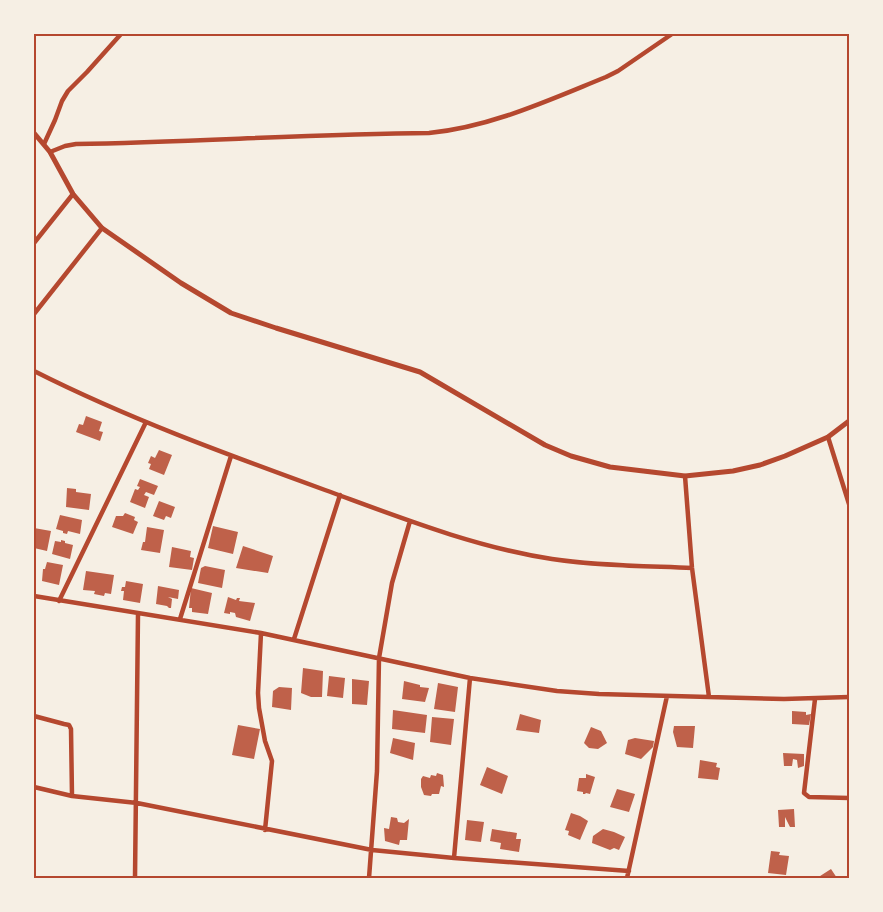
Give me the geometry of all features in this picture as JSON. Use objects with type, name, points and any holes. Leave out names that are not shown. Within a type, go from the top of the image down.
[{"type":"street","points":[[44,144],[68,91],[121,34]]},
{"type":"street","points":[[50,152],[64,146],[76,144],[429,133],[450,130],[506,116],[606,77],[672,34]]},
{"type":"street","points":[[34,134],[50,152],[73,194],[102,228],[181,283],[231,313],[420,372],[545,445],[571,456],[610,467],[685,476],[733,471],[760,465],[785,456],[828,437],[849,421]]},
{"type":"street","points":[[34,243],[73,194]]},
{"type":"street","points":[[34,314],[102,228]]},
{"type":"street","points":[[34,370],[146,422],[231,456],[410,521],[500,548],[552,559],[622,566],[692,568]]},
{"type":"street","points":[[59,601],[146,422]]},
{"type":"street","points":[[828,437],[849,504]]},
{"type":"street","points":[[180,619],[231,456]]},
{"type":"street","points":[[685,476],[692,568],[709,697]]},
{"type":"street","points":[[294,640],[340,495]]},
{"type":"street","points":[[370,878],[379,731],[379,658],[392,583],[410,521]]},
{"type":"street","points":[[34,596],[261,633],[470,678],[581,694],[816,699],[849,697]]},
{"type":"street","points":[[135,878],[138,614]]},
{"type":"street","points":[[261,633],[259,708],[272,766],[265,830]]},
{"type":"street","points":[[454,858],[470,678]]},
{"type":"street","points":[[627,878],[667,696]]},
{"type":"street","points":[[816,699],[804,793],[809,797],[849,798]]},
{"type":"street","points":[[34,716],[69,725],[71,729],[72,796]]},
{"type":"street","points":[[34,787],[72,796],[136,803],[372,850],[629,871]]},
{"type":"building","points":[[86,416],[102,422],[99,431],[103,432],[100,441],[76,432],[79,424],[83,425]]},
{"type":"building","points":[[159,450],[172,455],[164,475],[149,469],[151,464],[148,463],[151,456],[155,458]]},
{"type":"building","points":[[140,479],[158,486],[154,495],[146,492],[144,495],[149,497],[145,508],[130,502],[135,489],[138,490],[140,487],[137,486]]},
{"type":"building","points":[[67,488],[76,489],[76,492],[91,494],[89,510],[66,507]]},
{"type":"building","points":[[159,501],[175,507],[171,518],[166,516],[164,520],[153,516]]},
{"type":"building","points":[[125,513],[135,517],[134,520],[138,522],[133,534],[112,527],[116,516],[123,516]]},
{"type":"building","points":[[60,515],[82,520],[80,534],[68,531],[67,534],[56,529]]},
{"type":"building","points":[[213,526],[238,532],[233,554],[208,548]]},
{"type":"building","points":[[147,527],[164,530],[160,553],[141,550],[143,542],[145,542]]},
{"type":"building","points":[[34,528],[51,531],[47,551],[34,548]]},
{"type":"building","points":[[61,540],[73,545],[70,559],[52,554],[55,541],[61,542]]},
{"type":"building","points":[[243,546],[273,556],[268,573],[236,568]]},
{"type":"building","points":[[172,547],[191,551],[190,557],[194,558],[192,570],[169,567]]},
{"type":"building","points":[[47,562],[63,565],[59,585],[42,581],[43,569],[45,569]]},
{"type":"building","points":[[205,566],[225,570],[222,588],[198,583],[201,568]]},
{"type":"building","points":[[86,571],[114,575],[111,594],[105,593],[104,596],[94,594],[95,591],[83,590]]},
{"type":"building","points":[[126,581],[143,584],[140,603],[123,600],[124,591],[121,591],[122,587],[125,587]]},
{"type":"building","points":[[158,586],[179,590],[178,599],[168,597],[172,599],[171,608],[156,604]]},
{"type":"building","points":[[191,588],[212,593],[208,614],[192,612],[192,608],[189,608]]},
{"type":"building","points":[[228,597],[236,600],[240,598],[239,601],[255,603],[250,621],[236,617],[235,613],[224,613]]},
{"type":"building","points":[[303,668],[323,671],[322,697],[311,697],[301,693]]},
{"type":"building","points":[[329,676],[345,678],[343,698],[327,696]]},
{"type":"building","points":[[352,679],[369,681],[367,705],[352,704]]},
{"type":"building","points":[[404,681],[429,688],[425,702],[402,699]]},
{"type":"building","points":[[438,683],[458,687],[455,712],[434,709]]},
{"type":"building","points":[[279,687],[292,688],[291,710],[272,707],[273,691]]},
{"type":"building","points":[[393,710],[427,715],[425,733],[392,729]]},
{"type":"building","points":[[792,711],[806,712],[806,715],[811,714],[809,725],[792,724]]},
{"type":"building","points":[[520,714],[541,720],[539,733],[516,730]]},
{"type":"building","points":[[432,717],[454,719],[451,745],[430,742]]},
{"type":"building","points":[[238,725],[260,729],[254,759],[232,755]]},
{"type":"building","points":[[674,726],[695,726],[693,748],[677,747],[673,732]]},
{"type":"building","points":[[591,727],[601,731],[607,743],[598,749],[589,748],[584,743]]},
{"type":"building","points":[[393,738],[415,743],[413,760],[390,753]]},
{"type":"building","points":[[635,738],[654,741],[653,747],[641,759],[625,754],[628,740]]},
{"type":"building","points":[[783,753],[804,754],[804,766],[798,768],[797,760],[793,759],[792,766],[784,766]]},
{"type":"building","points":[[700,760],[717,763],[716,767],[720,768],[718,780],[698,778]]},
{"type":"building","points":[[487,767],[508,776],[502,794],[480,785]]},
{"type":"building","points":[[437,773],[443,775],[444,787],[441,786],[439,794],[424,795],[421,779],[423,776],[430,778],[431,775],[436,776]]},
{"type":"building","points":[[586,774],[595,777],[590,794],[583,794],[583,792],[577,791],[579,778],[586,778]]},
{"type":"building","points":[[617,789],[635,794],[629,812],[610,807]]},
{"type":"building","points":[[794,809],[795,827],[790,827],[785,817],[785,827],[779,827],[778,810]]},
{"type":"building","points":[[571,813],[588,821],[580,840],[568,835],[569,831],[565,830]]},
{"type":"building","points":[[391,817],[397,818],[398,822],[404,823],[409,819],[407,840],[400,840],[399,845],[385,841],[384,828],[389,829]]},
{"type":"building","points":[[467,820],[484,822],[481,842],[465,840]]},
{"type":"building","points":[[492,829],[517,833],[516,839],[521,839],[519,852],[500,849],[501,843],[490,841]]},
{"type":"building","points":[[603,829],[625,837],[619,850],[614,848],[610,850],[592,843],[593,836]]},
{"type":"building","points":[[771,851],[780,852],[779,855],[789,856],[786,875],[768,873]]},
{"type":"building","points":[[831,869],[837,878],[817,878]]}]
